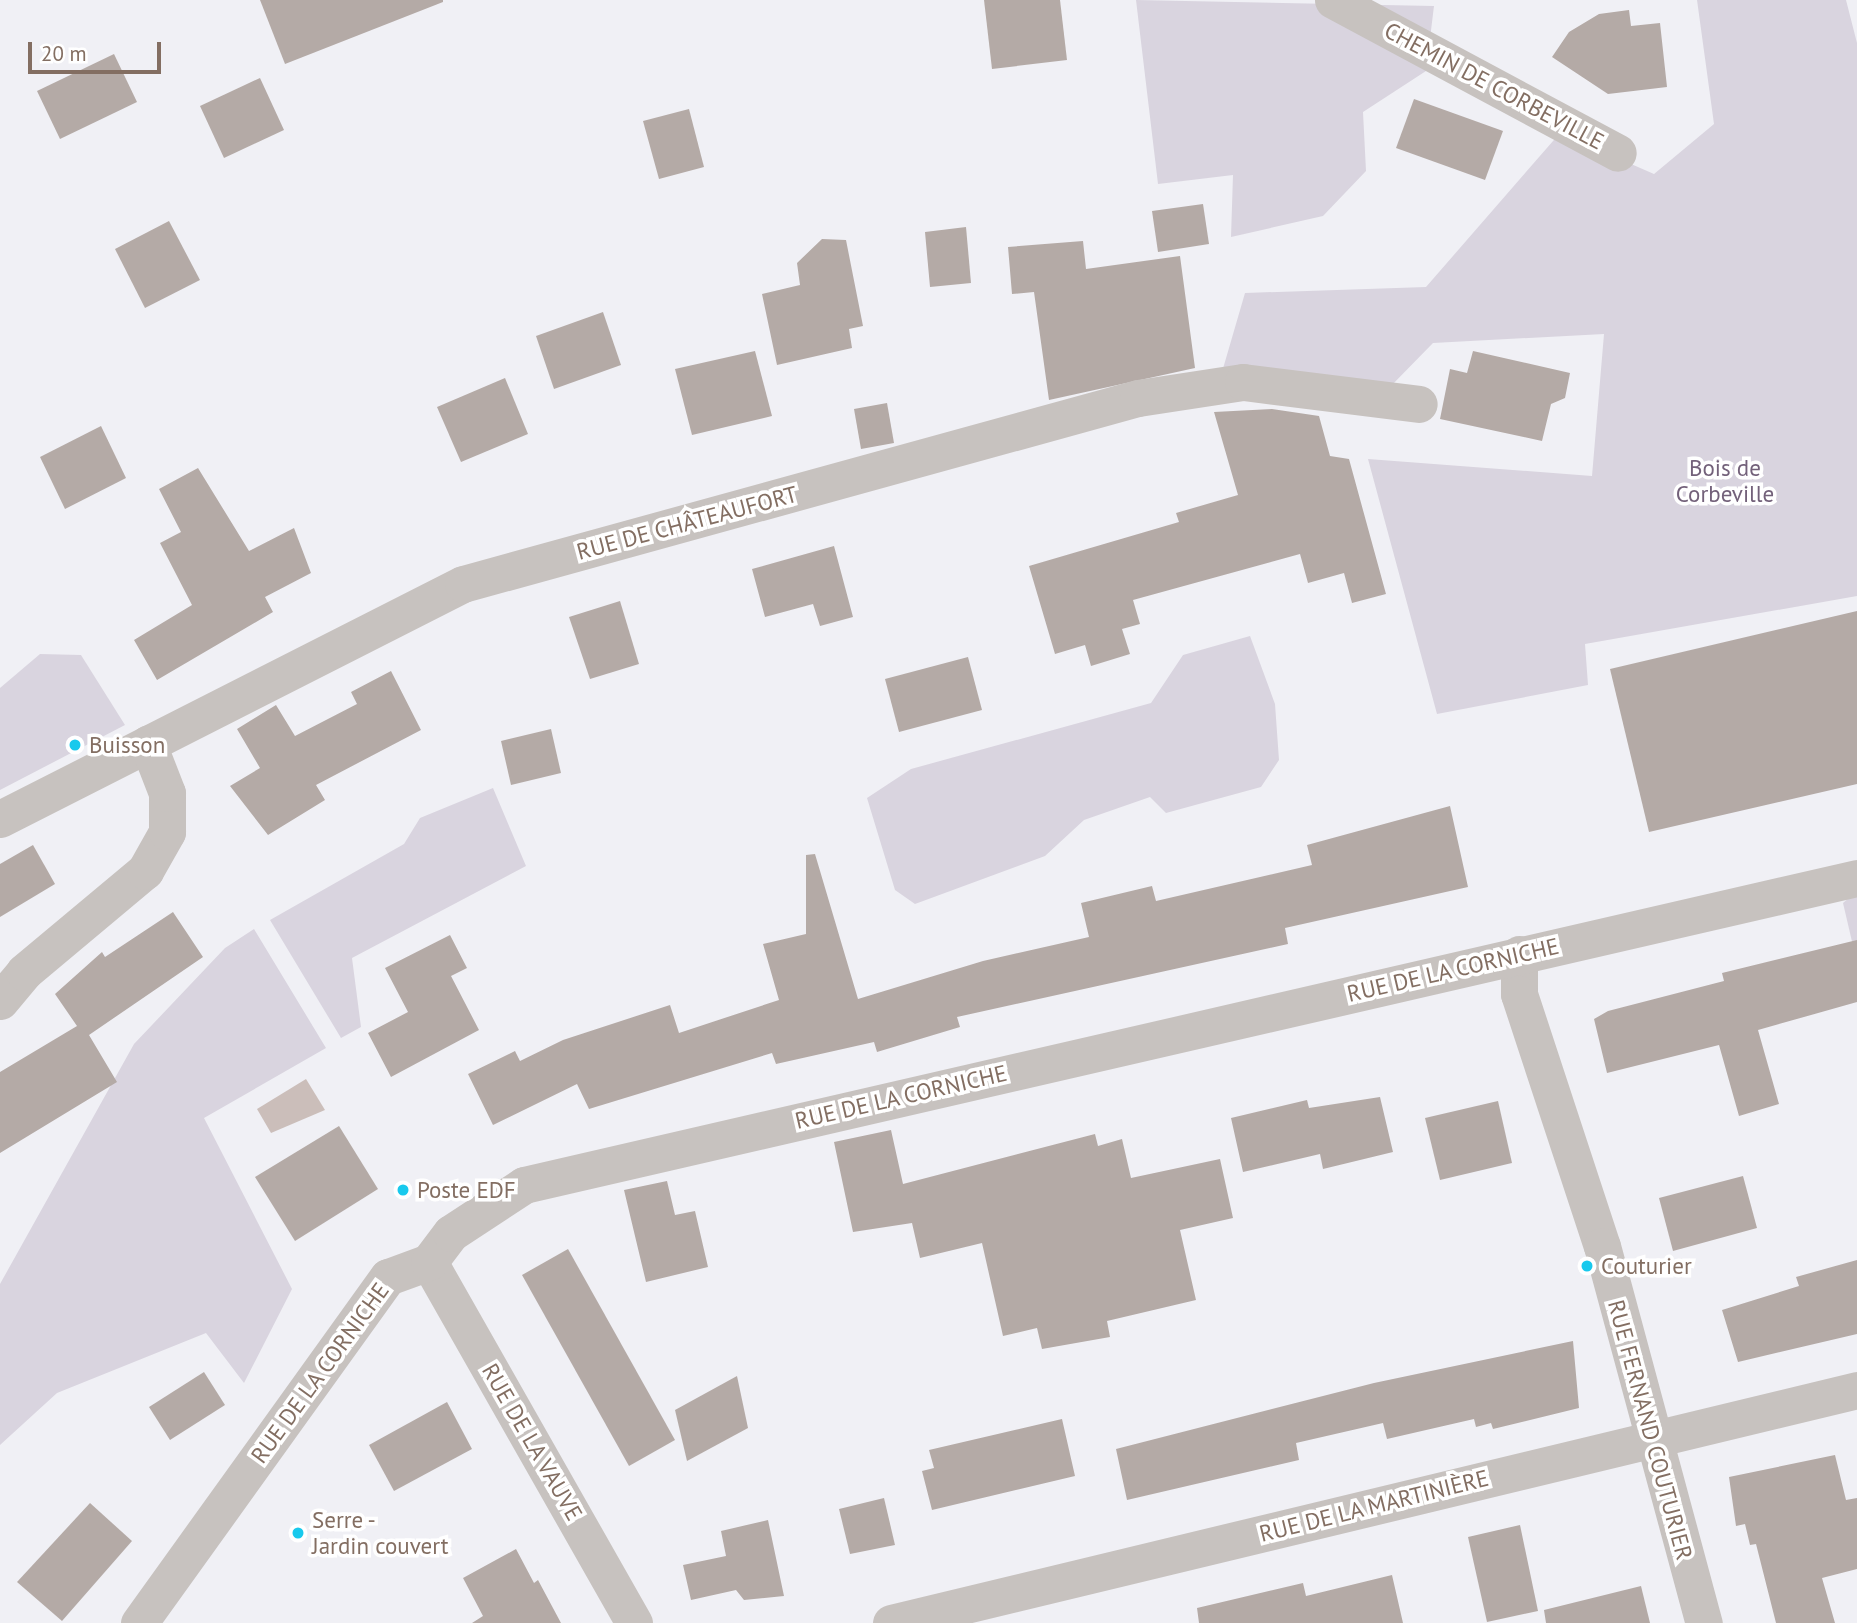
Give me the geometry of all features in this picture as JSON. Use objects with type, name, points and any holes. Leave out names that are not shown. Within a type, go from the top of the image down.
[{"type":"street","name":"CHEMIN DE CORBEVILLE","points":[[1333,0],[1618,153]]},
{"type":"street","name":"RUE DE CHÂTEAUFORT","points":[[0,819],[463,584],[1138,398],[1243,382],[1419,404]]},
{"type":"street","points":[[0,1001],[24,972],[145,871],[167,832],[167,793],[148,744]]},
{"type":"street","name":"RUE DE LA CORNICHE","points":[[139,1623],[388,1277],[429,1262],[451,1233],[524,1185],[1857,878]]},
{"type":"street","name":"RUE FERNAND COUTURIER","points":[[1519,954],[1519,994],[1602,1246],[1651,1440],[1704,1623]]},
{"type":"street","name":"RUE DE LA VAUVE","points":[[429,1262],[634,1623]]},
{"type":"street","name":"RUE DE LA MARTINIÈRE","points":[[891,1623],[1857,1390]]},
{"type":"green space","points":[[1136,0],[1434,6],[1426,71],[1363,112],[1366,171],[1323,216],[1231,237],[1233,175],[1158,184]]},
{"type":"green space","name":"Bois de Corbeville","points":[[1697,0],[1846,0],[1857,43],[1857,596],[1585,644],[1588,685],[1437,714],[1368,459],[1592,476],[1604,334],[1433,343],[1389,388],[1222,372],[1245,293],[1426,287],[1560,133],[1654,174],[1714,124]]},
{"type":"green space","points":[[1250,636],[1275,704],[1279,760],[1261,787],[1166,813],[1150,797],[1084,820],[1045,856],[915,904],[895,890],[867,798],[911,769],[1151,703],[1183,655]]},
{"type":"green space","points":[[40,654],[81,655],[125,725],[0,790],[0,688]]},
{"type":"green space","points":[[493,788],[526,866],[352,958],[361,1027],[341,1038],[270,920],[404,844],[420,818]]},
{"type":"green space","points":[[1857,891],[1857,963],[1843,903]]},
{"type":"green space","points":[[254,929],[326,1048],[204,1118],[292,1289],[244,1383],[206,1333],[57,1393],[0,1445],[0,1284],[134,1044],[225,948]]},
{"type":"shaded area","points":[[306,1079],[325,1110],[271,1133],[257,1109]]},
{"type":"building","points":[[260,0],[443,0],[443,2],[285,64]]},
{"type":"building","points":[[984,0],[1060,0],[1067,60],[992,69]]},
{"type":"building","points":[[1629,10],[1631,26],[1660,23],[1667,87],[1608,94],[1552,57],[1569,32],[1599,14]]},
{"type":"building","points":[[114,54],[137,102],[60,139],[37,91]]},
{"type":"building","points":[[260,78],[284,130],[224,158],[200,106]]},
{"type":"building","points":[[1414,99],[1503,131],[1485,180],[1396,148]]},
{"type":"building","points":[[689,109],[704,167],[659,179],[643,121]]},
{"type":"building","points":[[1203,204],[1209,244],[1158,252],[1152,211]]},
{"type":"building","points":[[169,221],[200,280],[145,308],[115,249]]},
{"type":"building","points":[[966,227],[971,283],[930,287],[925,232]]},
{"type":"building","points":[[822,239],[846,240],[863,326],[849,329],[852,348],[777,365],[762,294],[800,285],[797,263]]},
{"type":"building","points":[[1083,241],[1086,269],[1180,256],[1195,368],[1049,400],[1034,292],[1012,294],[1008,247]]},
{"type":"building","points":[[603,312],[621,365],[554,389],[536,336]]},
{"type":"building","points":[[755,351],[772,416],[692,435],[675,369]]},
{"type":"building","points":[[1473,351],[1570,373],[1565,398],[1551,404],[1542,441],[1440,419],[1450,369],[1467,373]]},
{"type":"building","points":[[505,378],[528,434],[461,462],[437,407]]},
{"type":"building","points":[[887,403],[894,443],[861,449],[854,409]]},
{"type":"building","points":[[1272,409],[1319,416],[1330,456],[1349,459],[1386,594],[1352,603],[1344,573],[1308,583],[1300,554],[1133,600],[1140,624],[1122,629],[1130,654],[1091,666],[1085,645],[1055,654],[1029,566],[1179,522],[1176,513],[1238,495],[1214,412]]},
{"type":"building","points":[[101,426],[126,478],[65,509],[40,457]]},
{"type":"building","points":[[198,468],[249,551],[294,528],[311,573],[265,597],[273,612],[157,680],[134,640],[192,605],[160,543],[181,532],[159,489]]},
{"type":"building","points":[[834,546],[853,617],[820,626],[813,604],[765,617],[752,569]]},
{"type":"building","points":[[620,601],[639,664],[590,679],[569,617]]},
{"type":"building","points":[[1857,611],[1857,784],[1649,832],[1610,669]]},
{"type":"building","points":[[968,657],[982,710],[899,732],[885,679]]},
{"type":"building","points":[[391,671],[421,730],[316,785],[325,800],[268,835],[230,786],[260,768],[237,729],[276,705],[295,736],[357,704],[351,692]]},
{"type":"building","points":[[551,729],[561,773],[511,785],[501,741]]},
{"type":"building","points":[[1450,806],[1468,887],[1285,928],[1288,944],[957,1017],[960,1027],[877,1052],[874,1042],[776,1064],[772,1053],[589,1109],[577,1084],[493,1125],[468,1074],[515,1051],[520,1061],[563,1040],[670,1005],[679,1033],[779,1000],[763,944],[806,934],[806,855],[815,854],[858,999],[983,961],[1089,937],[1081,903],[1152,886],[1156,901],[1312,865],[1307,845]]},
{"type":"building","points":[[33,845],[55,884],[0,917],[0,864]]},
{"type":"building","points":[[173,912],[203,957],[89,1035],[117,1082],[0,1153],[0,1072],[77,1026],[55,994],[102,952],[105,957]]},
{"type":"building","points":[[450,935],[467,968],[451,976],[479,1030],[391,1077],[368,1033],[408,1012],[385,968]]},
{"type":"building","points":[[1857,940],[1857,1002],[1758,1030],[1779,1104],[1739,1116],[1719,1045],[1607,1073],[1594,1019],[1608,1011],[1724,981],[1722,973]]},
{"type":"building","points":[[1380,1097],[1393,1152],[1323,1169],[1320,1154],[1243,1172],[1231,1118],[1307,1100],[1309,1108]]},
{"type":"building","points":[[1498,1101],[1512,1163],[1440,1180],[1425,1118]]},
{"type":"building","points":[[339,1126],[378,1189],[295,1241],[255,1177]]},
{"type":"building","points":[[891,1130],[903,1184],[1095,1134],[1098,1146],[1122,1139],[1131,1178],[1220,1159],[1233,1218],[1180,1230],[1196,1300],[1107,1321],[1110,1337],[1042,1349],[1037,1328],[1003,1336],[982,1243],[920,1258],[912,1223],[853,1232],[834,1142]]},
{"type":"building","points":[[1743,1176],[1757,1228],[1673,1251],[1659,1198]]},
{"type":"building","points":[[667,1181],[675,1215],[695,1211],[708,1267],[646,1282],[624,1190]]},
{"type":"building","points":[[568,1249],[675,1440],[629,1466],[522,1275]]},
{"type":"building","points":[[1857,1260],[1857,1334],[1738,1362],[1722,1310],[1799,1286],[1796,1277]]},
{"type":"building","points":[[1573,1341],[1579,1408],[1493,1429],[1491,1423],[1476,1427],[1474,1419],[1387,1439],[1383,1423],[1296,1443],[1299,1460],[1127,1500],[1116,1449],[1374,1383]]},
{"type":"building","points":[[204,1372],[225,1405],[170,1440],[149,1407]]},
{"type":"building","points":[[737,1376],[748,1428],[687,1461],[675,1410]]},
{"type":"building","points":[[447,1402],[472,1449],[394,1491],[369,1445]]},
{"type":"building","points":[[1062,1419],[1075,1476],[932,1510],[922,1471],[934,1468],[929,1450]]},
{"type":"building","points":[[1835,1455],[1846,1500],[1857,1498],[1857,1569],[1822,1578],[1835,1623],[1776,1623],[1756,1544],[1750,1545],[1745,1524],[1736,1526],[1729,1477]]},
{"type":"building","points":[[884,1498],[895,1545],[850,1554],[839,1509]]},
{"type":"building","points":[[90,1503],[132,1541],[62,1621],[17,1582]]},
{"type":"building","points":[[768,1520],[784,1596],[744,1600],[736,1590],[691,1600],[683,1565],[726,1556],[721,1531]]},
{"type":"building","points":[[1520,1525],[1538,1611],[1487,1622],[1468,1537]]},
{"type":"building","points":[[516,1549],[534,1583],[538,1580],[561,1623],[472,1623],[483,1616],[463,1578]]},
{"type":"building","points":[[1392,1575],[1403,1623],[1199,1623],[1197,1608],[1303,1583],[1306,1596]]},
{"type":"building","points":[[1641,1586],[1650,1623],[1546,1623],[1544,1610]]},
{"type":"place","name":"Buisson","points":[[75,745]]},
{"type":"place","name":"Poste EDF","points":[[403,1190]]},
{"type":"place","name":"Couturier","points":[[1587,1266]]},
{"type":"place","name":"Serre - Jardin couvert","points":[[298,1533]]}]
